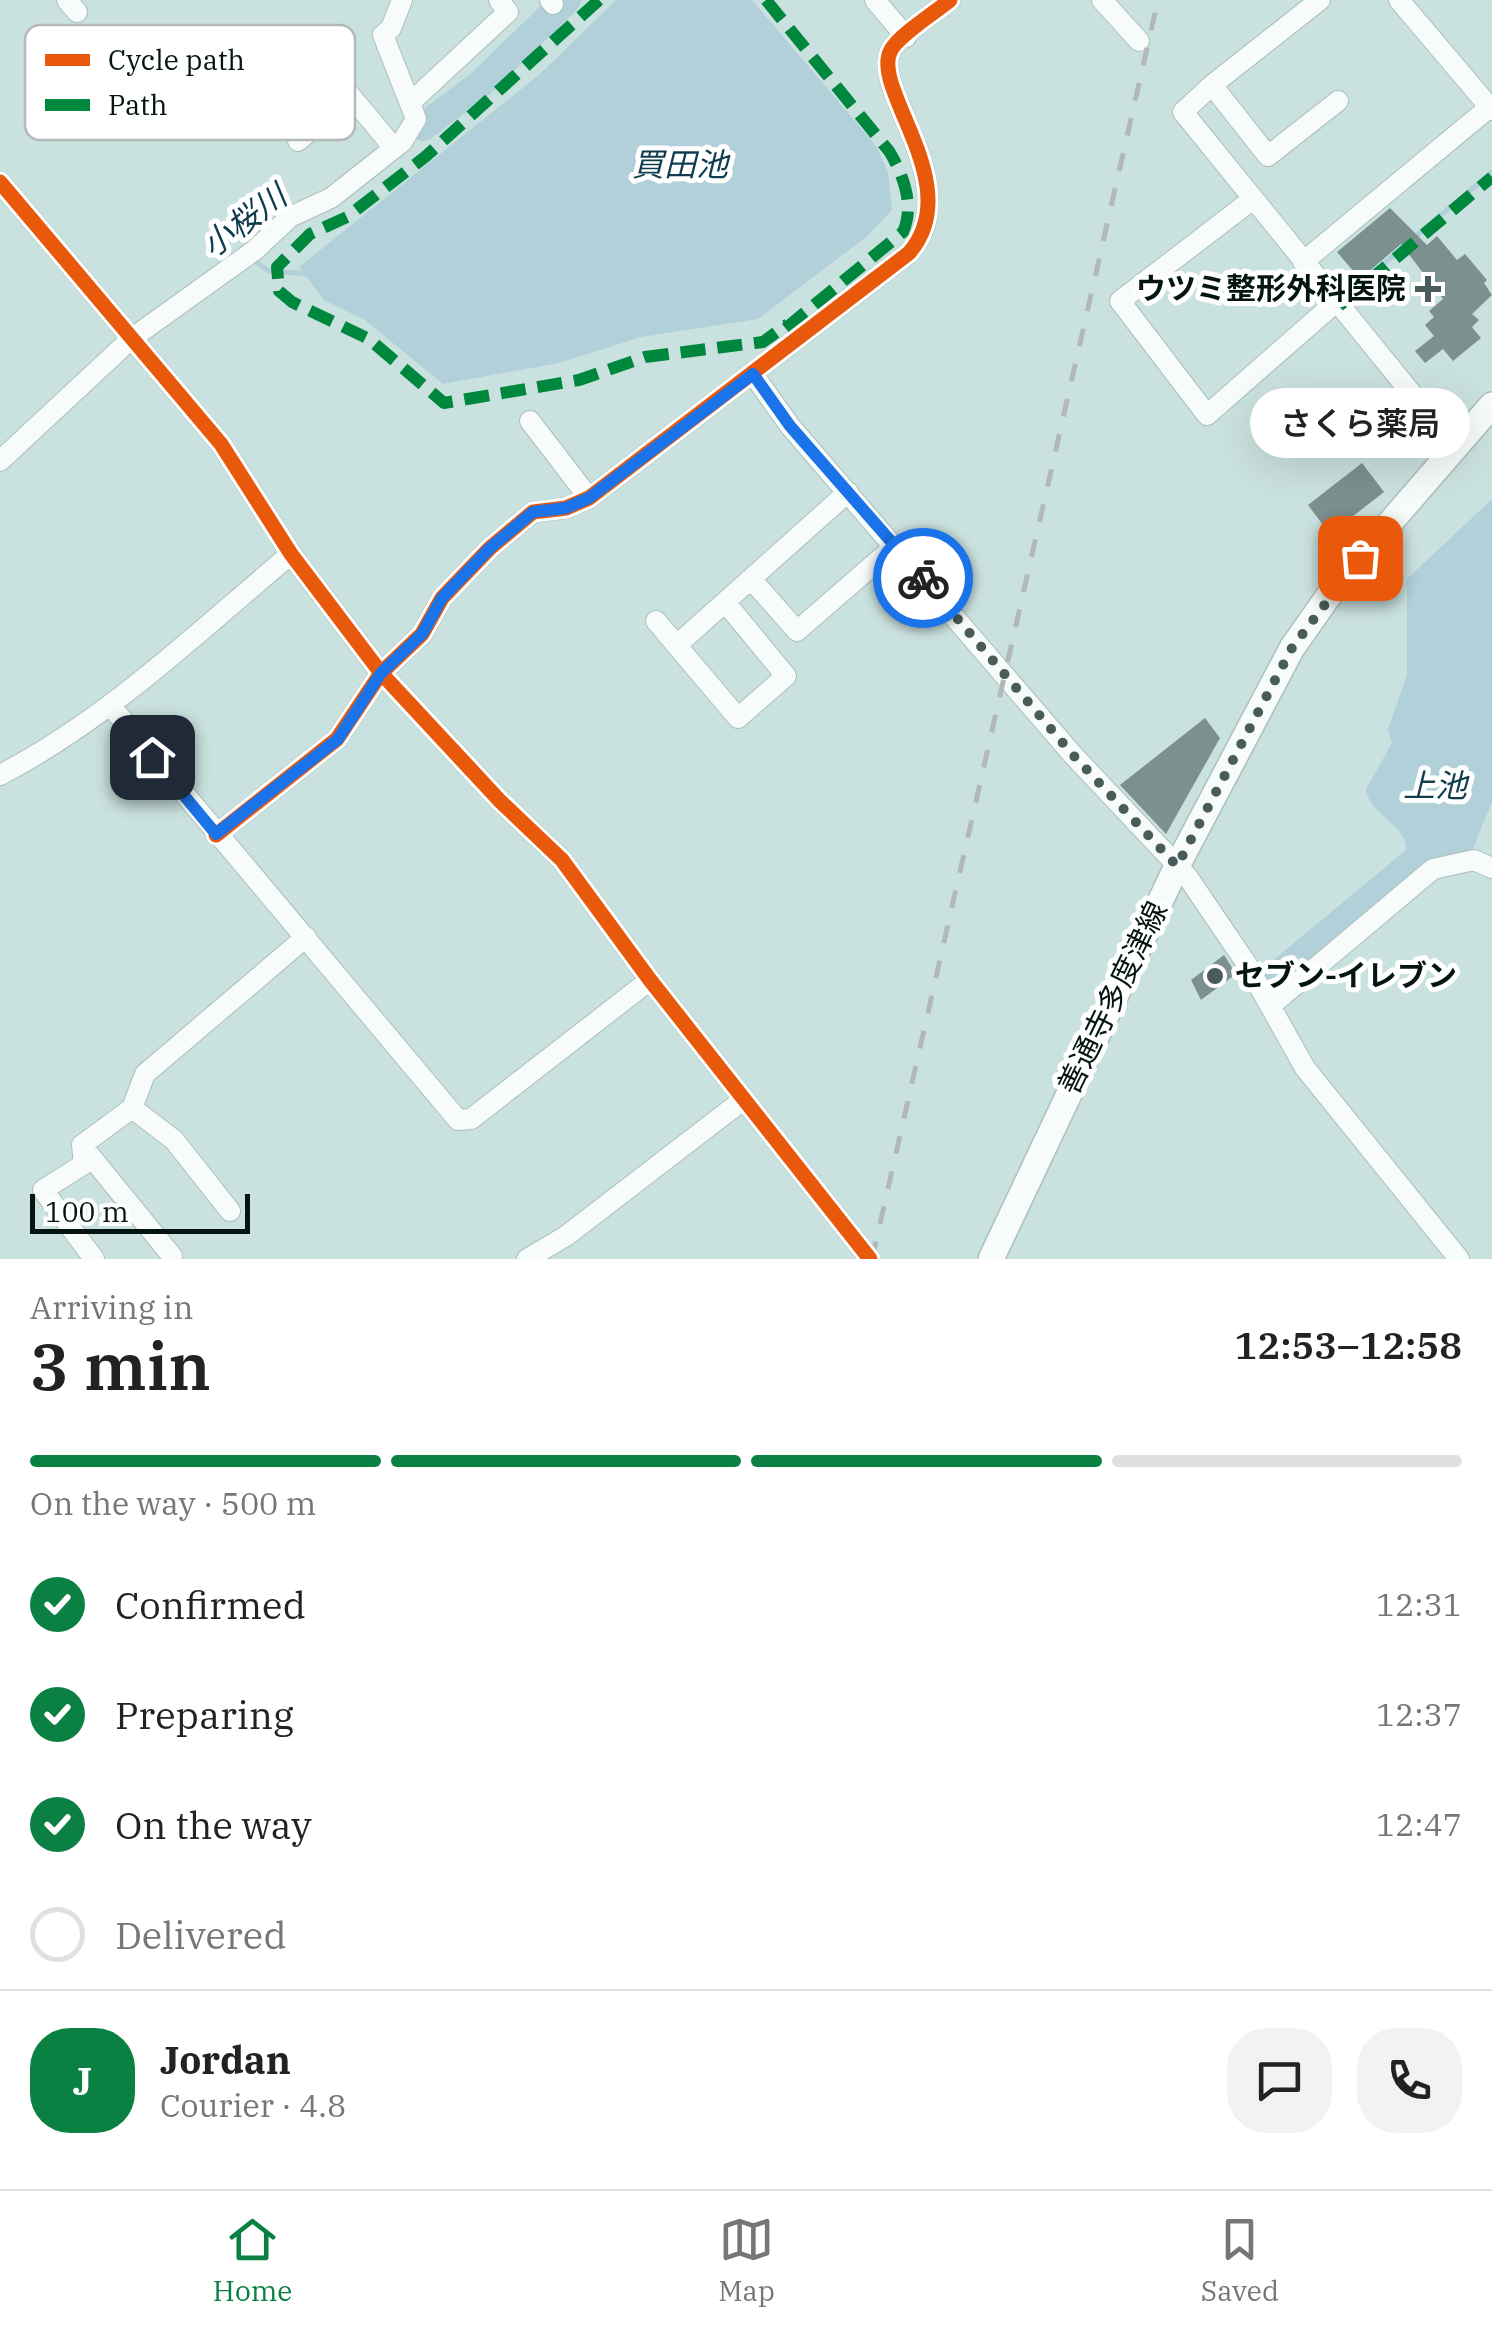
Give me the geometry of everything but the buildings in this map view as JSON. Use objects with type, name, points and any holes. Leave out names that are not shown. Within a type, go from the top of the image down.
[{"type":"main road","name":"善通寺多度津線","points":[[991,1259],[1177,866],[1292,648],[1337,584],[1492,404]]},
{"type":"street","points":[[0,461],[131,339],[255,250],[290,217],[331,198],[394,148],[416,119],[415,99],[387,31],[402,0]]},
{"type":"street","points":[[415,99],[508,12],[499,0]]},
{"type":"street","points":[[875,0],[906,37]]},
{"type":"street","points":[[216,834],[338,739],[381,673],[422,634],[442,598],[490,548],[533,512],[566,508],[589,498],[909,254],[924,231],[928,207],[923,168],[886,72],[891,50],[950,0]]},
{"type":"street","points":[[1102,0],[1139,41]]},
{"type":"street","points":[[1320,0],[1183,112],[1455,447]]},
{"type":"street","points":[[1304,262],[1491,108],[1400,0]]},
{"type":"street","points":[[1212,86],[1268,156],[1332,112]]},
{"type":"street","points":[[355,102],[394,148]]},
{"type":"street","points":[[0,182],[221,444],[291,554],[381,673],[500,801],[562,860],[650,980],[870,1259]]},
{"type":"street","points":[[1253,199],[1120,302],[1207,416],[1336,302]]},
{"type":"street","points":[[753,374],[790,426],[1073,755],[1177,866],[1246,962],[1304,1068],[1460,1259]]},
{"type":"street","points":[[530,421],[546,454],[589,498]]},
{"type":"street","points":[[676,645],[848,492]]},
{"type":"street","points":[[751,579],[797,630],[895,546]]},
{"type":"street","points":[[0,775],[50,750],[110,705],[291,554]]},
{"type":"street","points":[[656,620],[738,718],[786,676],[725,602]]},
{"type":"street","points":[[110,705],[458,1120],[472,1120],[650,980]]},
{"type":"street","points":[[1270,1006],[1433,870],[1460,861],[1490,863]]},
{"type":"street","points":[[82,1145],[132,1108],[145,1074],[306,936]]},
{"type":"street","points":[[527,1259],[566,1236],[744,1100]]},
{"type":"street","points":[[132,1108],[174,1140],[230,1211]]},
{"type":"street","points":[[82,1145],[172,1256]]},
{"type":"street","points":[[82,1145],[84,1164],[44,1190],[94,1259]]},
{"type":"water","name":"買田池","points":[[616,0],[752,0],[877,147],[888,173],[892,210],[866,237],[758,319],[641,337],[559,363],[443,384],[365,320],[324,300],[299,267],[540,74]]},
{"type":"water","name":"上池","points":[[1492,499],[1492,802],[1472,851],[1444,856],[1426,867],[1275,991],[1259,972],[1406,850],[1401,833],[1374,806],[1366,789],[1392,743],[1388,729],[1407,675],[1407,579]]},
{"type":"waterway","points":[[423,127],[479,85],[567,0]]},
{"type":"waterway","points":[[1415,237],[1492,172]]},
{"type":"waterway","points":[[1345,297],[1407,244]]},
{"type":"waterway","points":[[253,260],[269,271],[308,274]]},
{"type":"railway","points":[[872,1259],[1158,0]]},
{"type":"marked path","points":[[599,0],[425,157],[347,217],[310,234],[277,267],[279,291],[292,302],[369,339],[444,403],[579,380],[645,357],[763,342],[788,324]]},
{"type":"marked path","points":[[766,0],[889,151],[908,201],[903,232],[780,333]]},
{"type":"marked path","points":[[1339,306],[1492,177]]},
{"type":"cycle path","points":[[216,835],[337,739],[381,673],[422,634],[442,598],[490,548],[533,512],[566,508],[589,498],[909,253],[924,226],[928,198],[923,169],[888,67],[895,44],[950,0]]},
{"type":"cycle path","points":[[0,182],[221,444],[291,554],[381,673],[500,801],[562,860],[650,980],[870,1259]]},
{"type":"way so far","points":[[923,578],[1073,755],[1177,866],[1292,648],[1360,558]]},
{"type":"place","name":"ウツミ整形外科医院","points":[[1428,289]]},
{"type":"place","name":"さくら薬局","points":[[1360,558]]},
{"type":"place","name":"セブン-イレブン","points":[[1215,976]]},
{"type":"route","points":[[152,757],[216,834],[338,739],[381,673],[422,634],[442,598],[490,548],[533,512],[566,508],[589,498],[753,374],[790,426],[923,578]]},
{"type":"water label","name":"小桜川","points":[[244,221]]}]
